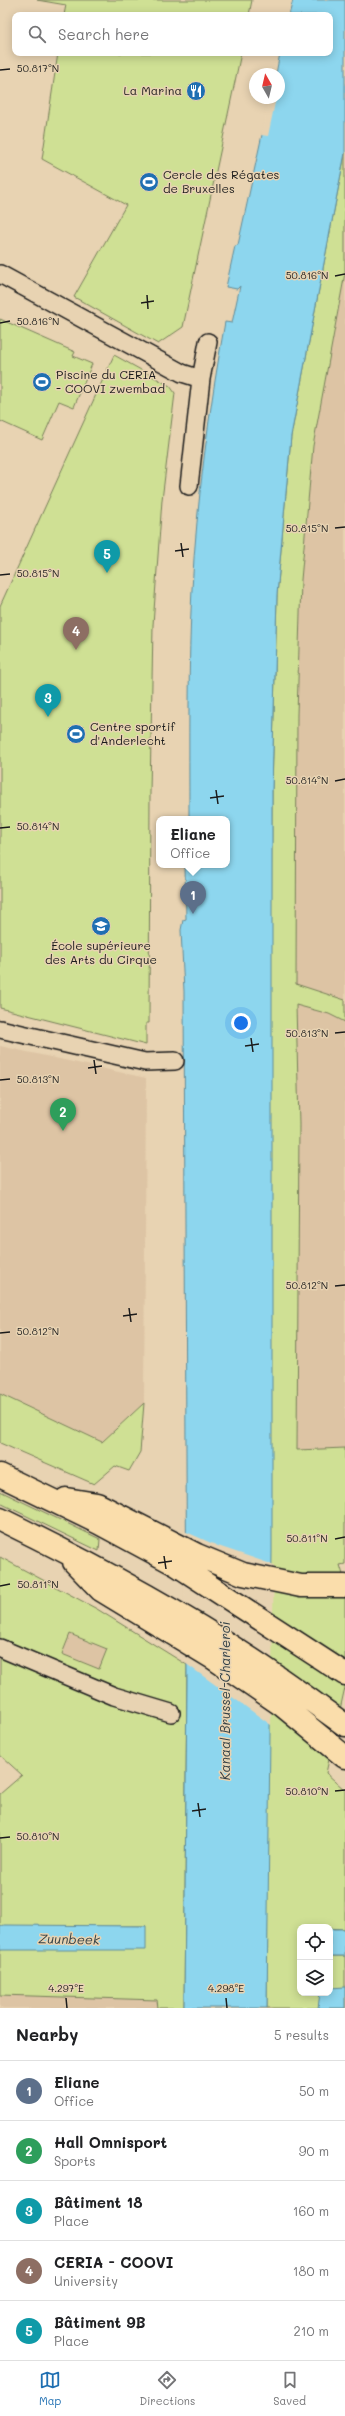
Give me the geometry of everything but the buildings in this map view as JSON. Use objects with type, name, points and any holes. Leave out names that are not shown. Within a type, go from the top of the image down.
[{"type":"highway","points":[[0,1475],[42,1495],[98,1514],[243,1574],[301,1586],[345,1586]]},
{"type":"highway","points":[[98,1514],[345,1674]]},
{"type":"highway","points":[[0,1518],[62,1549],[101,1580],[283,1706],[345,1757]]},
{"type":"highway","points":[[101,1580],[246,1655],[345,1725]]},
{"type":"street","points":[[0,274],[182,373],[201,379]]},
{"type":"street","points":[[189,486],[201,379],[208,342]]},
{"type":"street","points":[[0,1029],[145,1062],[175,1061]]},
{"type":"street","points":[[0,1648],[114,1696],[171,1713]]},
{"type":"shaded area","points":[[345,273],[345,1000],[296,984],[297,715],[301,580],[313,446]]},
{"type":"shaded area","points":[[296,1004],[329,1014],[345,1022],[345,1448],[297,1450],[299,1124]]},
{"type":"shaded area","points":[[0,1046],[146,1078],[144,1403],[102,1442],[0,1394]]},
{"type":"shaded area","points":[[70,1634],[107,1649],[99,1669],[62,1654]]},
{"type":"shaded area","points":[[0,1995],[158,2000],[158,2008],[0,2008]]},
{"type":"green space","points":[[37,0],[252,0],[250,12],[65,12],[66,5]]},
{"type":"green space","name":"Cercle des Régates de Bruxelles","points":[[58,56],[240,56],[183,327],[158,344],[74,297],[126,205],[42,159]]},
{"type":"green space","points":[[345,153],[345,273],[313,446],[301,580],[297,715],[296,984],[345,1000],[345,1022],[329,1014],[296,1005],[299,1124],[297,1450],[345,1448],[345,1564],[340,1565],[345,1581],[345,1687],[326,1773],[345,1790],[345,1929],[333,1928],[333,1924],[297,1924],[297,1996],[333,1996],[333,1956],[345,1956],[345,2008],[267,2008],[272,790],[277,595],[291,436]]},
{"type":"green space","name":"Piscine du CERIA - COOVI zwembad","points":[[0,319],[75,352],[73,356],[92,364],[74,407],[59,401],[42,440],[0,421]]},
{"type":"green space","name":"Centre sportif d'Anderlecht","points":[[114,355],[170,386],[175,393],[162,500],[153,625],[150,793],[149,1023],[146,1023],[146,1045],[0,1008],[0,606]]},
{"type":"green space","points":[[0,1394],[102,1442],[144,1403],[140,1452],[129,1471],[115,1466],[94,1484],[0,1443]]},
{"type":"green space","points":[[0,1491],[100,1539],[99,1551],[0,1503]]},
{"type":"green space","points":[[0,1557],[97,1609],[187,1665],[184,2008],[158,2008],[157,2000],[0,1995],[0,1950],[146,1926],[0,1927],[0,1794],[22,1775],[0,1755]],"holes":[[[70,1634],[107,1649],[99,1669],[62,1654]]]},
{"type":"water","name":"Kanaal Brussel-Charleroi","points":[[293,0],[345,0],[345,153],[291,436],[277,595],[272,790],[272,1551],[267,2008],[184,2008],[187,1680],[184,991],[181,930],[183,920],[186,919],[185,868],[230,868],[230,816],[189,816],[189,675],[194,556],[204,455],[225,322],[232,323],[240,286],[237,289],[226,287],[235,246],[238,245],[269,104],[285,104],[285,68],[277,68],[279,56],[333,56],[333,12],[290,12]]},
{"type":"water","name":"Zuunbeek","points":[[4,1925],[146,1926],[146,1950],[0,1950],[0,1927]]},
{"type":"water","points":[[333,1929],[345,1929],[345,1956],[333,1956]]},
{"type":"water","points":[[345,1987],[345,2008],[318,2008],[320,1996],[333,1996],[333,1988]]},
{"type":"pier","points":[[267,104],[275,104],[268,136],[261,135]]},
{"type":"pier","points":[[184,1531],[218,1546],[274,1565],[271,1725],[185,1663]]},
{"type":"place","name":"La Marina","points":[[196,91]]},
{"type":"place","name":"Cercle des Régates de Bruxelles","points":[[149,182]]},
{"type":"place","name":"Piscine du CERIA - COOVI zwembad","points":[[42,382]]},
{"type":"place","name":"Bâtiment 9B","points":[[107,573]]},
{"type":"place","name":"CERIA - COOVI","points":[[76,650]]},
{"type":"place","name":"Bâtiment 18","points":[[48,717]]},
{"type":"place","name":"Centre sportif d'Anderlecht","points":[[76,734]]},
{"type":"place","name":"Eliane","points":[[193,914]]},
{"type":"place","name":"École supérieure des Arts du Cirque","points":[[101,926]]},
{"type":"place","name":"Hall Omnisport","points":[[63,1131]]}]
